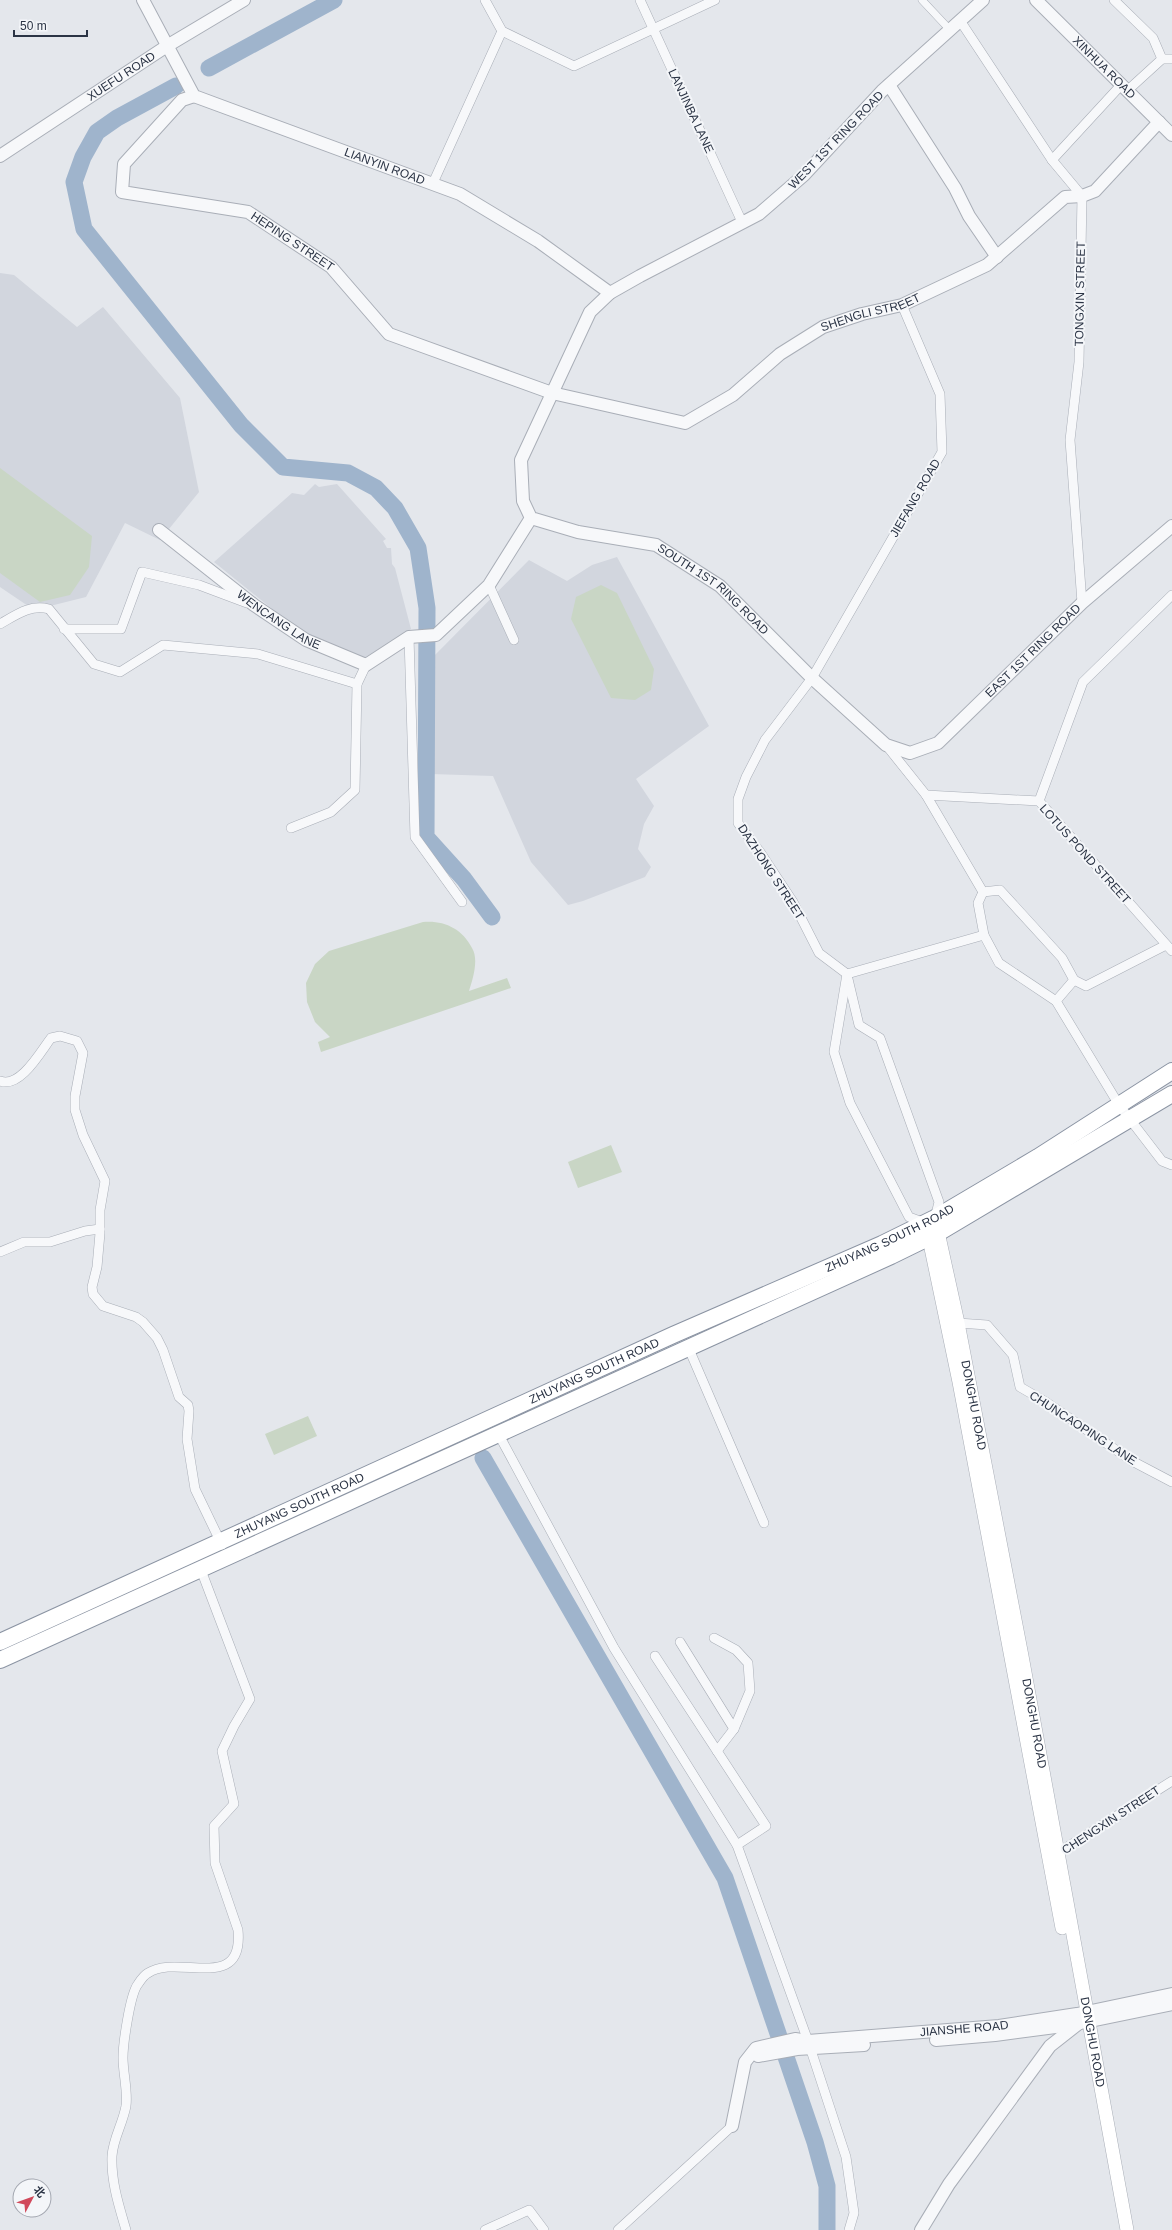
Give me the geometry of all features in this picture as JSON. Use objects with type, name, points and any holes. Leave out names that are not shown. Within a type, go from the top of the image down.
[{"type":"highway","name":"ZHUYANG SOUTH ROAD","points":[[0,1642],[220,1542],[932,1228],[1038,1157],[1172,1071]]},
{"type":"highway","name":"ZHUYANG SOUTH ROAD","points":[[0,1660],[689,1349],[932,1228],[1130,1120],[1172,1094]]},
{"type":"main road","name":"DONGHU ROAD","points":[[932,1228],[958,1323],[1054,1856],[1119,2230]]},
{"type":"main road","name":"DONGHU ROAD","points":[[932,1228],[959,1382],[1054,1856]]},
{"type":"main road","name":"DONGHU ROAD","points":[[1082,2017],[1126,2230]]},
{"type":"street","points":[[143,0],[194,96]]},
{"type":"street","name":"XUEFU ROAD","points":[[0,156],[167,46],[244,0]]},
{"type":"street","name":"LANJINBA LANE","points":[[640,0],[742,222]]},
{"type":"street","points":[[486,2],[502,31],[574,66],[715,0]]},
{"type":"street","points":[[922,0],[950,31]]},
{"type":"street","name":"WEST 1ST RING ROAD","points":[[610,293],[759,214],[804,175],[889,85],[961,22],[983,0]]},
{"type":"street","points":[[1114,0],[1153,38],[1162,59]]},
{"type":"street","name":"XINHUA ROAD","points":[[1041,1],[1172,135]]},
{"type":"street","points":[[961,22],[1052,160],[1082,196]]},
{"type":"street","points":[[433,183],[502,31]]},
{"type":"street","points":[[1052,160],[1125,87],[1162,59],[1172,59]]},
{"type":"street","points":[[889,85],[955,188],[969,216],[997,257]]},
{"type":"street","name":"LIANYIN ROAD","points":[[194,96],[460,194],[538,241],[610,293]]},
{"type":"street","name":"HEPING STREET","points":[[194,96],[182,100],[124,164],[122,192],[248,212],[331,266],[389,334],[552,393]]},
{"type":"street","name":"SHENGLI STREET","points":[[552,393],[685,423],[733,395],[780,354],[822,327],[862,314],[902,305],[987,265],[1065,197],[1082,196],[1095,191],[1159,122]]},
{"type":"street","name":"TONGXIN STREET","points":[[1082,196],[1079,362],[1070,440],[1082,603]]},
{"type":"street","points":[[291,828],[331,812],[355,790],[357,684],[366,665],[410,637],[436,635],[490,585],[531,518],[524,501],[521,460],[590,312],[610,293]]},
{"type":"street","name":"JIEFANG ROAD","points":[[812,678],[942,452],[940,394],[902,305]]},
{"type":"street","name":"SOUTH 1ST RING ROAD","points":[[531,518],[578,532],[656,545],[720,586],[812,678],[886,745]]},
{"type":"street","name":"EAST 1ST RING ROAD","points":[[886,745],[910,753],[938,743],[1082,603],[1172,526]]},
{"type":"street","name":"WENCANG LANE","points":[[159,530],[254,605],[306,640],[366,665]]},
{"type":"street","points":[[64,629],[121,629],[142,572],[174,581],[199,585],[254,605]]},
{"type":"street","points":[[490,585],[514,640]]},
{"type":"street","name":"LOTUS POND STREET","points":[[1169,948],[1039,801],[1083,682],[1172,595]]},
{"type":"street","points":[[0,624],[26,609],[39,606],[50,609],[64,629],[94,664],[120,672],[163,645],[258,654],[357,684]]},
{"type":"street","points":[[410,637],[416,837],[462,902]]},
{"type":"street","name":"DAZHONG STREET","points":[[812,678],[765,740],[746,777],[738,799],[738,823],[760,852],[793,902],[819,953],[847,974]]},
{"type":"street","points":[[886,745],[926,795],[983,892]]},
{"type":"street","points":[[926,795],[1039,801]]},
{"type":"street","points":[[983,892],[1000,890],[1062,958],[1074,980],[1086,986],[1169,948]]},
{"type":"street","points":[[983,892],[978,903],[984,935],[999,963],[1056,1001],[1119,1105],[1162,1161],[1172,1165]]},
{"type":"street","points":[[847,974],[984,935]]},
{"type":"street","points":[[847,974],[860,1025],[880,1038],[939,1202],[932,1228],[909,1217],[850,1103],[834,1052],[847,974]]},
{"type":"street","points":[[1056,1001],[1074,980]]},
{"type":"street","points":[[0,1081],[4,1083],[14,1080],[32,1066],[51,1038],[60,1036],[77,1041],[80,1046],[83,1053],[75,1096],[75,1110],[82,1135],[105,1181],[100,1210],[97,1267],[92,1287],[93,1294],[103,1306],[136,1317],[143,1322],[157,1338],[164,1350],[179,1397],[188,1405],[187,1438],[195,1489],[227,1558]]},
{"type":"street","points":[[0,1252],[24,1242],[50,1242],[85,1231],[100,1229]]},
{"type":"street","name":"CHUNCAOPING LANE","points":[[958,1323],[987,1325],[1013,1355],[1020,1387],[1046,1402],[1132,1461],[1172,1482]]},
{"type":"street","points":[[689,1349],[764,1523]]},
{"type":"street","points":[[499,1434],[614,1648],[738,1845],[809,2045],[846,2157],[854,2213],[849,2230]]},
{"type":"street","points":[[126,2230],[116,2195],[112,2155],[126,2105],[123,2056],[131,2001],[136,1986],[148,1973],[166,1968],[222,1968],[231,1961],[237,1952],[239,1941],[238,1930],[215,1863],[214,1826],[234,1804],[222,1752],[234,1726],[250,1700],[201,1570]]},
{"type":"street","points":[[714,1638],[736,1650],[748,1663],[750,1691],[734,1728],[717,1751]]},
{"type":"street","points":[[680,1642],[734,1728]]},
{"type":"street","points":[[655,1656],[766,1826],[738,1845]]},
{"type":"street","name":"CHENGXIN STREET","points":[[1054,1856],[1172,1781]]},
{"type":"street","name":"JIANSHE ROAD","points":[[1082,2017],[1172,1994]]},
{"type":"street","name":"JIANSHE ROAD","points":[[732,2126],[745,2062],[757,2052],[796,2044],[809,2045],[999,2026],[1082,2017],[1172,2004]]},
{"type":"street","points":[[921,2230],[949,2184],[1045,2052],[1082,2017]]},
{"type":"street","points":[[618,2230],[732,2126]]},
{"type":"street","points":[[485,2230],[529,2210],[544,2230]]},
{"type":"shaded area","points":[[0,273],[14,275],[77,327],[103,307],[180,398],[199,492],[160,540],[125,523],[86,597],[34,610],[0,587]]},
{"type":"shaded area","points":[[315,484],[319,487],[337,484],[386,539],[383,541],[387,548],[391,548],[392,564],[395,568],[411,629],[364,658],[303,634],[214,562],[292,493],[304,495]]},
{"type":"shaded area","points":[[617,557],[709,726],[636,779],[654,806],[644,824],[638,849],[651,867],[645,877],[583,901],[568,905],[531,862],[493,776],[431,774],[433,657],[529,560],[567,581],[592,565]]},
{"type":"green space","points":[[0,468],[92,536],[89,567],[70,595],[40,602],[0,573]]},
{"type":"green space","points":[[601,585],[617,593],[654,669],[651,690],[635,700],[611,698],[571,619],[576,597]]},
{"type":"green space","points":[[423,922],[438,922],[445,924],[457,930],[468,941],[475,958],[474,975],[469,991],[507,978],[511,988],[321,1052],[318,1042],[330,1037],[315,1022],[307,1002],[306,983],[315,964],[329,951]]},
{"type":"green space","points":[[611,1145],[622,1172],[578,1188],[568,1162]]},
{"type":"green space","points":[[308,1416],[317,1436],[274,1455],[265,1434]]},
{"type":"waterway","points":[[209,68],[334,0]]},
{"type":"waterway","points":[[176,86],[117,118],[97,132],[83,157],[74,182],[84,229],[241,425],[283,467],[348,473],[376,488],[395,508],[418,548],[427,608],[426,837],[464,879],[492,917]]},
{"type":"waterway","points":[[483,1458],[725,1878],[815,2142],[827,2186],[827,2230]]}]
